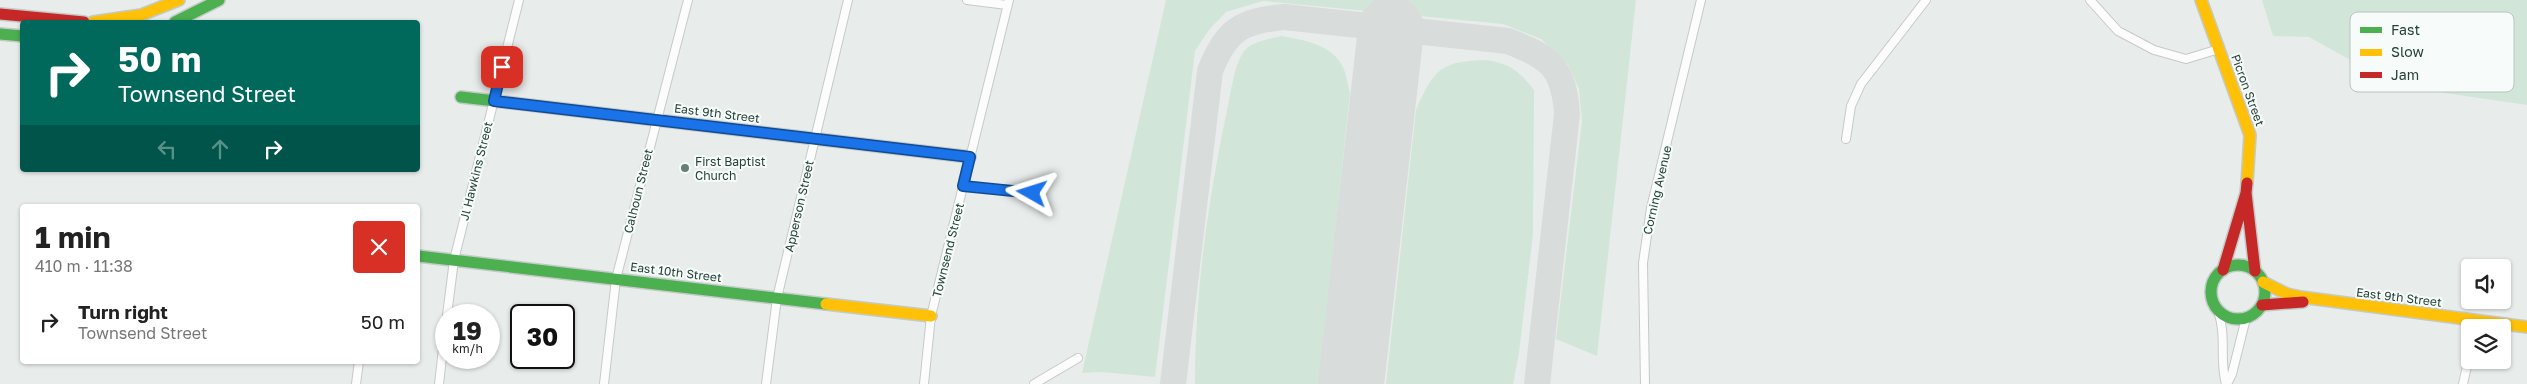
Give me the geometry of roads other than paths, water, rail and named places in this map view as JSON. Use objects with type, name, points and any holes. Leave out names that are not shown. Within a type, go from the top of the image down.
[{"type":"main road","points":[[107,20],[141,15],[179,0]]},
{"type":"main road","points":[[178,20],[219,0]]},
{"type":"main road","name":"Picron Street","points":[[2201,0],[2250,135],[2246,193],[2223,270]]},
{"type":"main road","points":[[0,14],[63,20]]},
{"type":"main road","points":[[0,34],[20,36]]},
{"type":"main road","name":"East 9th Street","points":[[461,97],[970,157]]},
{"type":"main road","name":"Picron Street","points":[[2246,193],[2252,213],[2254,271]]},
{"type":"main road","name":"East 10th Street","points":[[420,256],[931,316]]},
{"type":"main road","points":[[2263,282],[2265,294],[2262,305],[2246,318],[2231,318],[2218,311],[2214,305],[2211,289],[2213,282],[2223,270],[2242,266],[2254,271],[2263,282],[2287,294],[2327,301]]},
{"type":"main road","points":[[2262,305],[2278,302],[2327,301]]},
{"type":"main road","name":"East 9th Street","points":[[2327,301],[2461,322]]},
{"type":"main road","name":"East 9th Street","points":[[2511,326],[2527,327]]},
{"type":"street","name":"Jl Hawkins Street","points":[[448,304],[454,260],[519,0]]},
{"type":"street","name":"Calhoun Street","points":[[604,384],[616,279],[688,0]]},
{"type":"street","name":"Apperson Street","points":[[766,384],[777,298],[848,0]]},
{"type":"street","points":[[967,0],[1008,2]]},
{"type":"street","name":"Corning Avenue","points":[[1645,384],[1643,285],[1646,237],[1651,208],[1701,0]]},
{"type":"street","points":[[1846,139],[1851,106],[1860,84],[1926,0]]},
{"type":"street","points":[[2090,0],[2118,31],[2154,50],[2186,59],[2219,49]]},
{"type":"street","name":"Townsend Street","points":[[924,384],[931,316],[1008,2]]},
{"type":"street","points":[[963,186],[1032,193]]},
{"type":"street","points":[[2218,311],[2224,328],[2223,373],[2226,384]]},
{"type":"street","points":[[2226,384],[2232,374],[2246,318]]},
{"type":"street","points":[[1034,384],[1078,358]]},
{"type":"street","points":[[356,384],[359,364]]},
{"type":"street","points":[[439,384],[441,369]]},
{"type":"street","points":[[2463,384],[2466,369]]},
{"type":"place","name":"First Baptist Church","points":[[685,168]]}]
